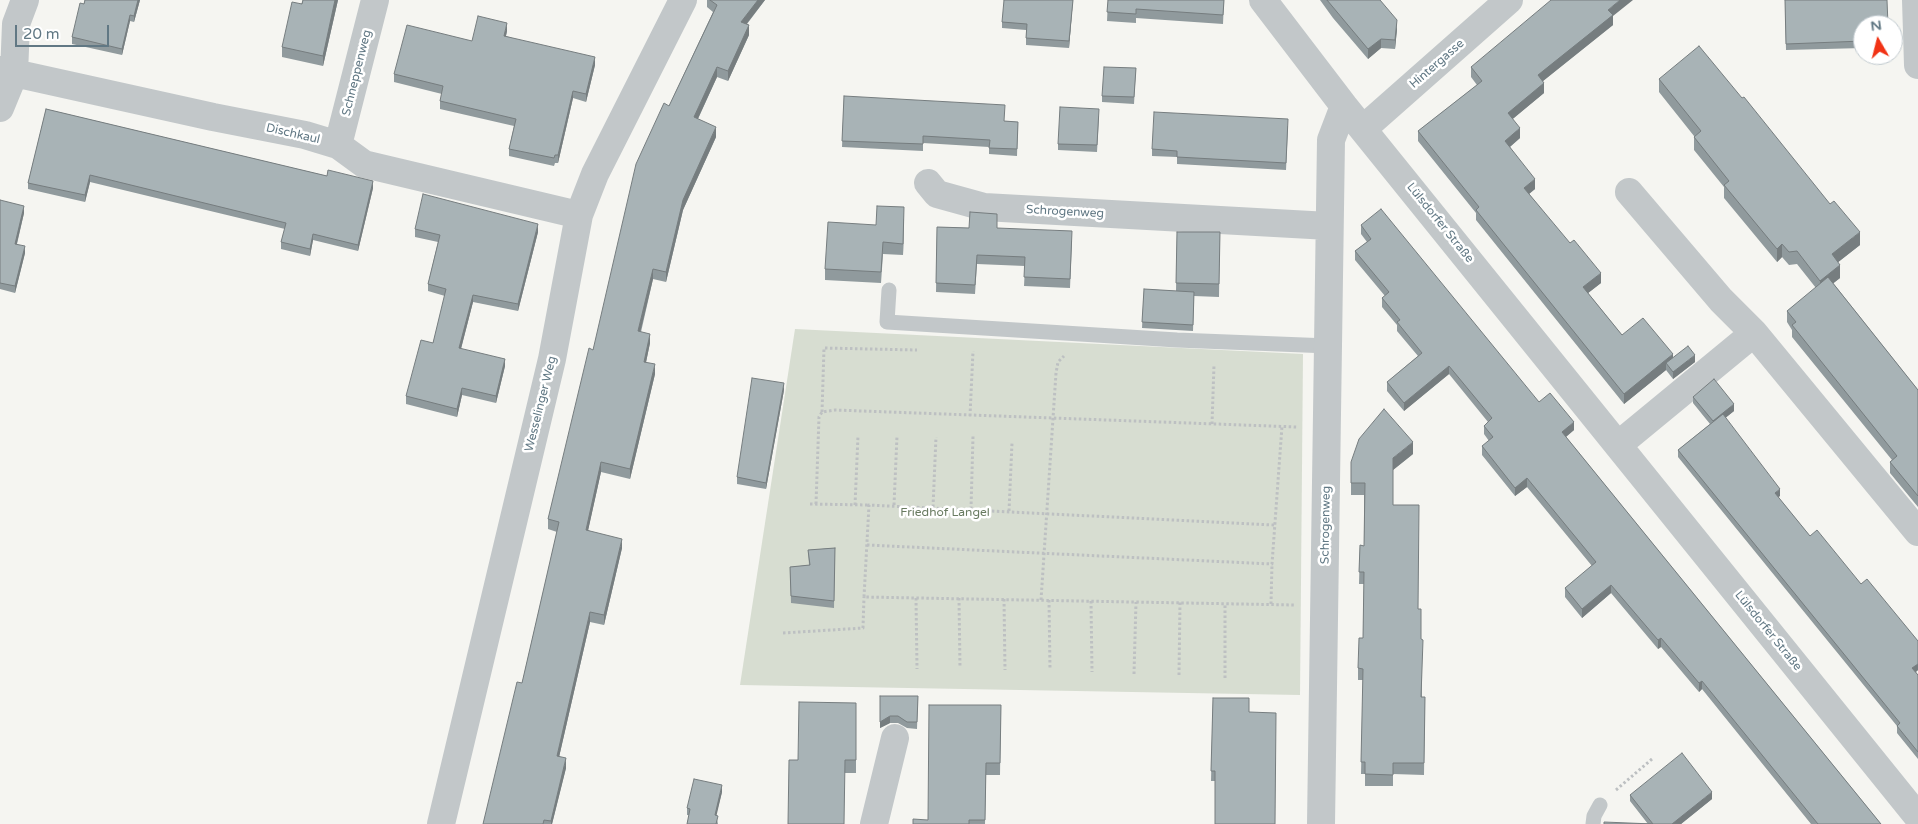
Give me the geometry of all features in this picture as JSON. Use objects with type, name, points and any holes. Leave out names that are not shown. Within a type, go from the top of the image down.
[{"type":"street","points":[[0,108],[16,24],[25,0]]},
{"type":"street","name":"Schneppenweg","points":[[338,145],[375,0]]},
{"type":"street","name":"Wesselinger Weg","points":[[441,824],[552,359],[579,215],[595,174],[682,0]]},
{"type":"street","name":"Lülsdorfer Straße","points":[[1263,0],[1344,106],[1364,128],[1918,818]]},
{"type":"street","name":"Hintergasse","points":[[1364,128],[1509,0]]},
{"type":"street","points":[[1916,0],[1918,65]]},
{"type":"street","name":"Dischkaul","points":[[7,72],[213,118],[305,135],[338,145],[364,164],[579,215]]},
{"type":"street","name":"Schrogenweg","points":[[1321,824],[1328,428],[1330,140],[1344,106]]},
{"type":"street","name":"Schrogenweg","points":[[928,183],[937,194],[984,207],[1329,226]]},
{"type":"street","points":[[1630,192],[1721,300],[1754,333],[1918,532]]},
{"type":"street","points":[[1618,445],[1754,333]]},
{"type":"street","points":[[874,824],[895,738]]},
{"type":"lane","points":[[889,290],[887,322],[1168,339],[1329,346]]},
{"type":"lane","points":[[1593,824],[1594,816],[1600,806]]},
{"type":"path","points":[[816,504],[824,348],[923,350]]},
{"type":"path","points":[[963,351],[973,351],[970,416]]},
{"type":"path","points":[[1041,600],[1058,362],[1069,355]]},
{"type":"path","points":[[1212,424],[1214,361]]},
{"type":"path","points":[[822,412],[835,410],[1328,428]]},
{"type":"path","points":[[1270,604],[1282,426]]},
{"type":"path","points":[[855,505],[858,436]]},
{"type":"path","points":[[894,505],[897,436]]},
{"type":"path","points":[[971,509],[973,436]]},
{"type":"path","points":[[933,507],[936,437]]},
{"type":"path","points":[[1009,511],[1012,443]]},
{"type":"path","points":[[810,504],[894,505],[1274,525]]},
{"type":"path","points":[[783,632],[863,628],[869,505]]},
{"type":"path","points":[[867,545],[1272,564]]},
{"type":"path","points":[[864,596],[1325,606]]},
{"type":"path","points":[[916,598],[917,669]]},
{"type":"path","points":[[959,598],[960,668]]},
{"type":"path","points":[[1004,599],[1005,670]]},
{"type":"path","points":[[1049,600],[1050,669]]},
{"type":"path","points":[[1092,601],[1092,672]]},
{"type":"path","points":[[1134,674],[1136,602]]},
{"type":"path","points":[[1179,675],[1180,602]]},
{"type":"path","points":[[1224,678],[1225,603]]},
{"type":"path","points":[[1600,806],[1605,798],[1652,760]]},
{"type":"green space","name":"Friedhof Langel","points":[[795,329],[1303,354],[1300,695],[740,685]]},
{"type":"building","points":[[85,0],[138,0],[134,16],[130,15],[122,49],[72,37],[80,3],[84,4]]},
{"type":"building","points":[[303,0],[335,0],[323,56],[282,47],[292,2],[302,4]]},
{"type":"building","points":[[710,0],[758,0],[741,22],[749,25],[728,71],[717,67],[694,117],[716,127],[683,200],[666,272],[653,269],[638,331],[650,334],[644,362],[655,364],[630,469],[601,462],[586,530],[622,539],[604,615],[590,612],[557,756],[566,758],[551,821],[544,820],[543,824],[483,824],[517,682],[522,683],[559,522],[548,519],[589,348],[593,350],[636,164],[664,103],[669,106],[717,5]]},
{"type":"building","points":[[1004,0],[1073,0],[1069,41],[1026,38],[1027,24],[1002,22]]},
{"type":"building","points":[[1108,0],[1224,0],[1223,15],[1136,9],[1136,14],[1107,12]]},
{"type":"building","points":[[1327,0],[1380,0],[1397,20],[1395,40],[1381,39],[1368,49]]},
{"type":"building","points":[[1551,0],[1620,0],[1608,10],[1613,15],[1538,75],[1544,83],[1508,113],[1520,128],[1505,141],[1535,179],[1524,188],[1570,243],[1574,240],[1601,273],[1583,287],[1622,335],[1643,318],[1673,354],[1624,394],[1476,210],[1479,207],[1418,131],[1482,81],[1471,67]]},
{"type":"building","points":[[1785,0],[1887,0],[1888,15],[1853,15],[1853,41],[1786,44]]},
{"type":"building","points":[[478,16],[507,23],[504,36],[595,57],[586,94],[573,91],[558,155],[555,155],[554,158],[509,149],[516,119],[440,101],[443,86],[394,74],[407,25],[472,41]]},
{"type":"building","points":[[1699,46],[1742,98],[1744,97],[1830,204],[1834,201],[1860,232],[1832,254],[1840,265],[1820,281],[1797,251],[1789,252],[1782,244],[1777,249],[1724,185],[1729,181],[1694,137],[1701,131],[1659,79]]},
{"type":"building","points":[[1104,67],[1136,68],[1134,97],[1102,96]]},
{"type":"building","points":[[844,96],[1005,105],[1004,121],[1018,122],[1017,149],[989,148],[990,140],[923,136],[923,144],[842,141]]},
{"type":"building","points":[[1060,107],[1099,109],[1097,145],[1058,144]]},
{"type":"building","points":[[46,109],[327,176],[328,170],[373,181],[358,245],[313,234],[310,249],[281,242],[286,223],[90,175],[85,195],[28,183]]},
{"type":"building","points":[[1154,112],[1288,119],[1286,163],[1177,157],[1177,151],[1152,149]]},
{"type":"building","points":[[423,194],[538,224],[518,304],[473,295],[459,348],[505,359],[496,396],[462,388],[457,409],[406,396],[421,340],[433,343],[446,289],[428,284],[440,235],[415,229]]},
{"type":"building","points":[[0,200],[24,206],[15,244],[25,246],[15,286],[0,283]]},
{"type":"building","points":[[877,206],[904,207],[903,244],[883,242],[881,272],[825,269],[828,222],[876,225]]},
{"type":"building","points":[[1381,209],[1539,402],[1550,393],[1574,422],[1562,432],[1881,824],[1818,824],[1702,681],[1699,683],[1661,638],[1658,640],[1611,585],[1582,609],[1565,588],[1596,562],[1527,478],[1515,488],[1482,446],[1493,437],[1484,426],[1492,418],[1449,366],[1404,403],[1387,382],[1422,353],[1397,322],[1400,320],[1382,298],[1389,292],[1355,251],[1371,239],[1361,225]]},
{"type":"building","points":[[970,212],[997,214],[997,228],[1072,231],[1070,279],[1024,277],[1025,257],[977,255],[975,285],[936,283],[937,227],[969,228]]},
{"type":"building","points":[[1177,232],[1220,232],[1219,284],[1176,283]]},
{"type":"building","points":[[1828,277],[1918,390],[1918,496],[1890,462],[1897,456],[1792,325],[1796,322],[1787,311]]},
{"type":"building","points":[[1144,289],[1194,292],[1193,325],[1142,322]]},
{"type":"building","points":[[1688,346],[1695,355],[1673,372],[1666,363]]},
{"type":"building","points":[[752,378],[784,383],[766,483],[737,477]]},
{"type":"building","points":[[1714,379],[1734,404],[1713,421],[1693,397]]},
{"type":"building","points":[[1384,409],[1413,442],[1393,458],[1393,505],[1419,505],[1418,609],[1421,609],[1421,639],[1423,640],[1421,697],[1425,697],[1424,763],[1393,763],[1393,775],[1365,774],[1365,762],[1361,762],[1363,669],[1358,668],[1359,638],[1363,638],[1364,572],[1359,572],[1360,545],[1364,546],[1365,483],[1351,483],[1351,462],[1359,439]]},
{"type":"building","points":[[1723,414],[1780,489],[1775,493],[1810,536],[1817,530],[1861,584],[1867,579],[1918,641],[1918,664],[1912,668],[1918,675],[1918,752],[1897,726],[1900,723],[1678,450]]},
{"type":"building","points":[[835,548],[834,601],[791,596],[790,567],[810,565],[808,550]]},
{"type":"building","points":[[880,696],[918,696],[917,722],[907,722],[898,716],[890,716],[880,722]]},
{"type":"building","points":[[1213,698],[1249,698],[1249,712],[1276,713],[1275,824],[1215,824],[1215,771],[1211,771]]},
{"type":"building","points":[[799,702],[856,703],[856,760],[845,760],[844,824],[788,824],[789,760],[798,760]]},
{"type":"building","points":[[929,705],[1001,705],[1000,763],[986,763],[985,820],[969,820],[969,824],[913,824],[913,819],[928,820]]},
{"type":"building","points":[[1682,753],[1712,792],[1672,824],[1653,824],[1630,795]]},
{"type":"building","points":[[694,779],[722,785],[715,815],[718,816],[716,824],[687,824],[690,809],[687,808]]},
{"type":"building","points":[[1604,822],[1653,824],[1604,824]]}]
